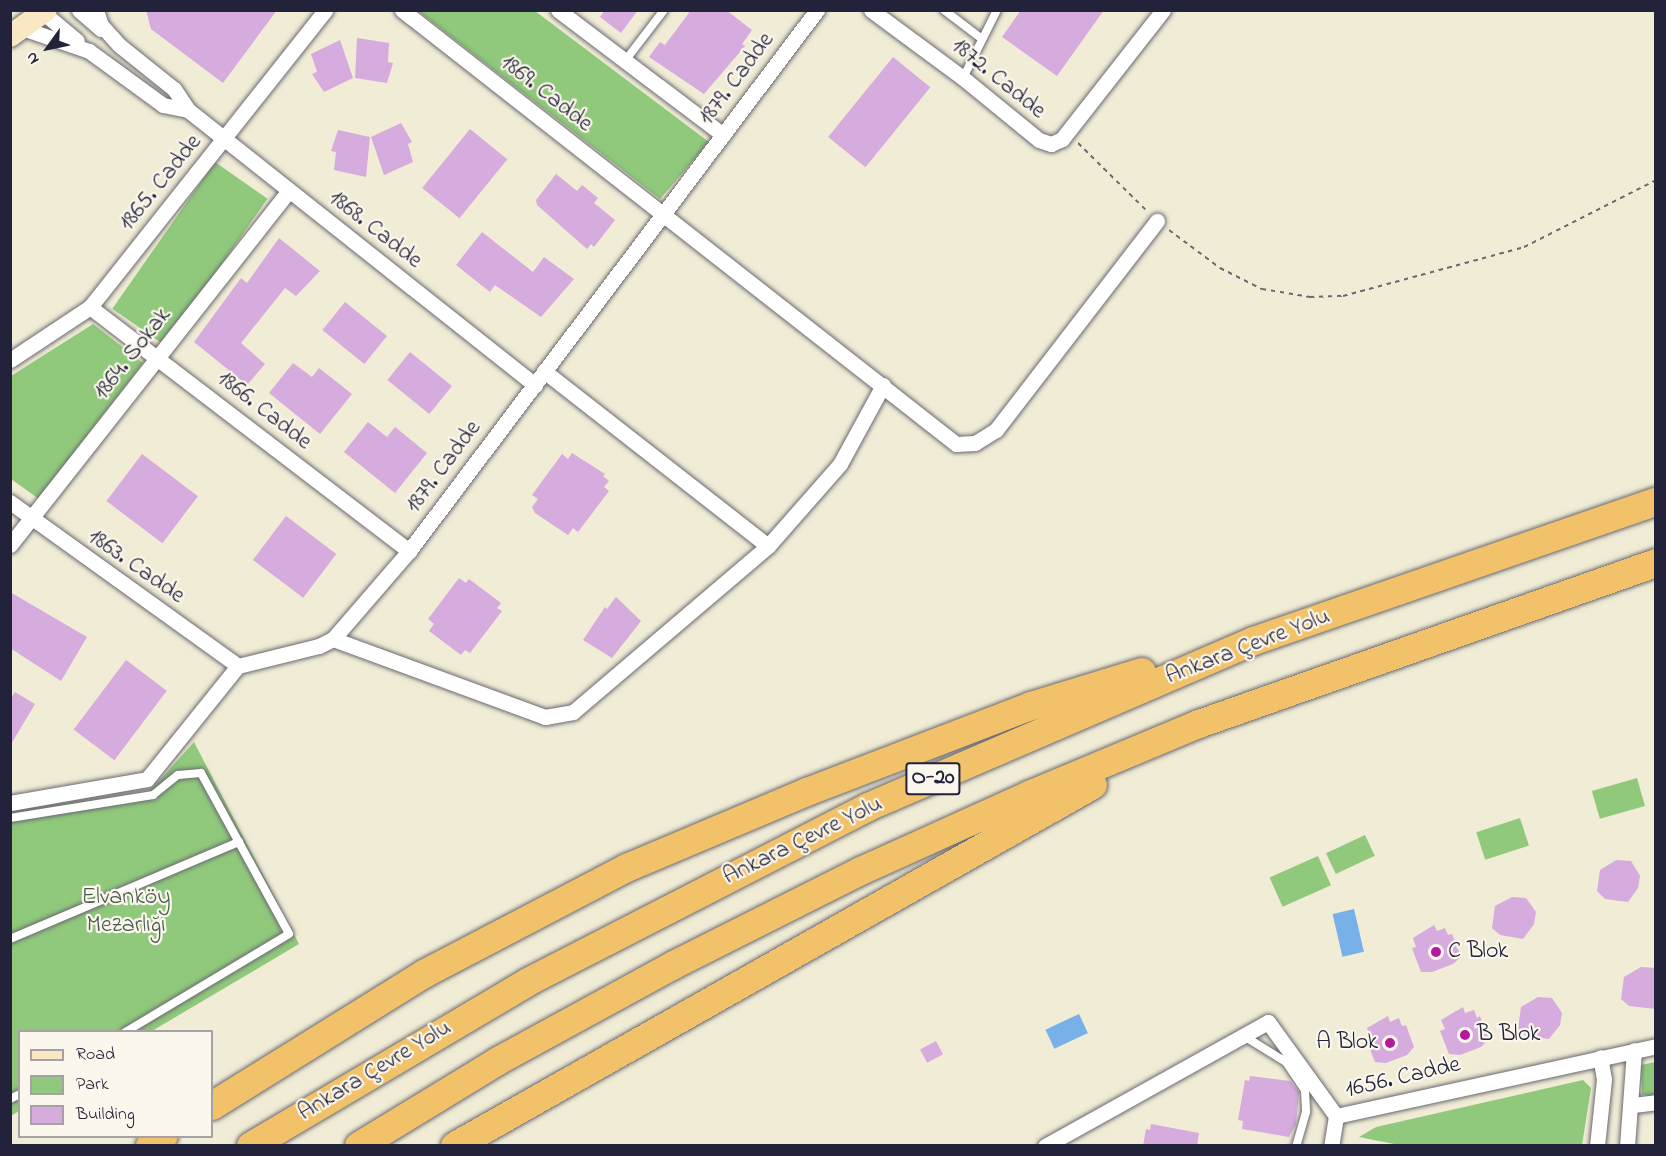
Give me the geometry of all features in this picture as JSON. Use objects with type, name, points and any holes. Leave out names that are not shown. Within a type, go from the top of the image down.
[{"type":"highway","name":"Ankara Çevre Yolu","points":[[251,1146],[528,982],[652,915],[868,807],[1254,642],[1656,502]]},
{"type":"highway","name":"O-20","points":[[358,1146],[585,1013],[777,913],[1018,800],[1199,724],[1656,563]]},
{"type":"highway","points":[[213,1105],[470,948],[686,841],[1082,688],[1254,642]]},
{"type":"highway","points":[[456,1146],[1199,724]]},
{"type":"street","name":"1868. Cadde","points":[[79,10],[174,89],[188,110],[535,385]]},
{"type":"street","name":"1868. Cadde","points":[[96,10],[108,34]]},
{"type":"street","name":"1865. Cadde","points":[[10,360],[90,307],[325,10]]},
{"type":"street","name":"1869. Cadde","points":[[402,10],[956,444],[975,443],[989,436],[1157,221]]},
{"type":"street","points":[[558,10],[723,135]]},
{"type":"street","name":"1879. Cadde","points":[[238,666],[319,646],[333,639],[409,551],[817,10]]},
{"type":"street","name":"1872. Cadde","points":[[871,10],[963,78],[1039,140],[1051,144],[1068,133]]},
{"type":"street","points":[[1068,133],[1163,10]]},
{"type":"street","name":"1868. Cadde","points":[[43,11],[90,51],[163,105],[188,110]]},
{"type":"street","points":[[16,32],[43,11]]},
{"type":"street","name":"1868. Cadde","points":[[16,32],[90,51]]},
{"type":"street","name":"1864. Sokak","points":[[10,545],[32,520],[289,191]]},
{"type":"street","name":"1866. Cadde","points":[[90,307],[409,551]]},
{"type":"street","points":[[544,371],[768,546]]},
{"type":"street","points":[[333,639],[545,717],[565,714],[588,703],[768,546],[840,464],[883,385]]},
{"type":"street","name":"1863. Cadde","points":[[10,502],[238,666]]},
{"type":"street","points":[[10,803],[147,779],[238,666]]},
{"type":"street","points":[[1045,1146],[1268,1022],[1336,1116],[1331,1146]]},
{"type":"street","name":"1656. Cadde","points":[[1336,1116],[1656,1046]]},
{"type":"street","points":[[1627,1146],[1633,1105],[1634,1050]]},
{"type":"street","points":[[1597,1146],[1604,1079],[1600,1057]]},
{"type":"street","points":[[1633,1105],[1656,1102]]},
{"type":"lane","points":[[625,61],[664,10]]},
{"type":"lane","points":[[944,10],[982,39]]},
{"type":"lane","points":[[963,78],[997,10]]},
{"type":"lane","points":[[10,818],[153,795],[178,774],[201,773],[289,934],[127,1030]]},
{"type":"lane","points":[[10,939],[239,842]]},
{"type":"lane","points":[[1244,1036],[1286,1062],[1305,1090],[1306,1112],[1296,1146]]},
{"type":"path","points":[[1068,133],[1157,221],[1248,283],[1293,296],[1326,297],[1359,292],[1524,247],[1656,180]]},
{"type":"green space","points":[[418,11],[535,11],[709,142],[660,199]]},
{"type":"green space","points":[[215,162],[267,199],[165,345],[112,309]]},
{"type":"green space","points":[[93,324],[143,363],[39,499],[11,479],[11,376]]},
{"type":"green space","name":"Elvanköy Mezarlığı","points":[[194,742],[299,944],[154,1030],[18,1030],[18,1112],[11,1116],[11,813],[150,791]]},
{"type":"green space","points":[[1637,778],[1645,806],[1600,819],[1592,791]]},
{"type":"green space","points":[[1520,818],[1529,846],[1485,860],[1476,832]]},
{"type":"green space","points":[[1365,835],[1375,856],[1336,874],[1326,853]]},
{"type":"green space","points":[[1318,856],[1331,885],[1283,907],[1270,878]]},
{"type":"green space","points":[[1655,1062],[1655,1096],[1651,1097],[1642,1094],[1641,1065]]},
{"type":"green space","points":[[1583,1080],[1591,1088],[1582,1145],[1404,1146],[1359,1137],[1376,1127]]},
{"type":"water","points":[[1354,909],[1364,952],[1342,957],[1333,914]]},
{"type":"water","points":[[1079,1014],[1088,1033],[1054,1049],[1045,1030]]},
{"type":"building","points":[[146,10],[277,10],[223,83],[151,29]]},
{"type":"building","points":[[605,10],[638,10],[621,33],[600,17]]},
{"type":"building","points":[[691,10],[726,10],[752,30],[742,44],[745,46],[704,94],[649,57],[660,42],[665,45]]},
{"type":"building","points":[[1021,10],[1104,10],[1057,76],[1002,37]]},
{"type":"building","points":[[357,38],[389,43],[388,62],[393,63],[387,83],[355,78]]},
{"type":"building","points":[[340,40],[353,78],[324,92],[312,74],[317,72],[311,54]]},
{"type":"building","points":[[893,57],[930,87],[865,167],[828,137]]},
{"type":"building","points":[[401,123],[412,142],[408,144],[413,162],[384,175],[371,137]]},
{"type":"building","points":[[470,129],[507,159],[459,218],[422,188]]},
{"type":"building","points":[[338,130],[370,137],[366,177],[334,170],[336,152],[331,151]]},
{"type":"building","points":[[556,174],[577,191],[582,185],[598,198],[594,203],[615,220],[594,247],[591,244],[587,249],[537,205],[536,200]]},
{"type":"building","points":[[482,232],[533,272],[544,257],[574,279],[541,317],[495,285],[490,292],[456,265]]},
{"type":"building","points":[[279,238],[320,271],[296,296],[285,288],[241,343],[265,364],[247,385],[194,342],[241,278],[247,283]]},
{"type":"building","points":[[345,302],[387,336],[364,364],[322,330]]},
{"type":"building","points":[[410,352],[452,386],[429,414],[387,380]]},
{"type":"building","points":[[293,363],[312,377],[319,368],[352,394],[320,434],[269,393]]},
{"type":"building","points":[[368,422],[387,437],[395,427],[427,453],[395,493],[344,452]]},
{"type":"building","points":[[572,453],[605,474],[603,476],[609,481],[604,487],[609,491],[578,532],[573,528],[568,535],[535,513],[532,507],[538,499],[532,495],[562,454],[568,459]]},
{"type":"building","points":[[142,454],[198,496],[162,543],[106,501]]},
{"type":"building","points":[[286,516],[336,554],[303,598],[253,560]]},
{"type":"building","points":[[459,578],[466,583],[469,579],[501,603],[497,608],[502,611],[470,653],[465,650],[461,655],[429,631],[434,624],[428,619]]},
{"type":"building","points":[[10,592],[87,637],[61,681],[10,648]]},
{"type":"building","points":[[616,597],[641,621],[612,658],[583,640],[605,607],[607,609]]},
{"type":"building","points":[[126,660],[167,691],[114,760],[74,729]]},
{"type":"building","points":[[15,692],[35,704],[10,746],[10,699]]},
{"type":"building","points":[[1616,860],[1631,861],[1640,876],[1638,888],[1628,902],[1605,899],[1597,891],[1600,870]]},
{"type":"building","points":[[1512,897],[1526,898],[1536,912],[1534,924],[1523,939],[1500,935],[1492,928],[1495,906]]},
{"type":"building","name":"C Blok","points":[[1434,925],[1437,931],[1445,928],[1448,935],[1452,934],[1461,957],[1453,964],[1432,972],[1421,972],[1412,948],[1416,947],[1413,938]]},
{"type":"building","points":[[1641,967],[1656,968],[1656,1009],[1629,1006],[1621,999],[1624,977]]},
{"type":"building","points":[[1538,997],[1552,998],[1562,1013],[1560,1025],[1549,1039],[1526,1036],[1518,1029],[1521,1007]]},
{"type":"building","name":"B Blok","points":[[1463,1007],[1465,1013],[1474,1010],[1477,1018],[1480,1016],[1489,1039],[1481,1047],[1460,1055],[1449,1054],[1440,1031],[1445,1029],[1441,1020]]},
{"type":"building","name":"A Blok","points":[[1388,1016],[1390,1022],[1399,1018],[1402,1026],[1406,1025],[1414,1047],[1407,1055],[1386,1063],[1375,1062],[1366,1039],[1370,1037],[1367,1028]]},
{"type":"building","points":[[936,1041],[943,1054],[927,1063],[920,1049]]},
{"type":"building","points":[[1250,1076],[1290,1081],[1299,1092],[1296,1124],[1289,1137],[1242,1129],[1243,1121],[1238,1120],[1245,1080],[1249,1081]]},
{"type":"building","points":[[1151,1124],[1199,1133],[1197,1146],[1143,1146],[1146,1129],[1150,1130]]},
{"type":"place","name":"C Blok","points":[[1436,952]]},
{"type":"place","name":"B Blok","points":[[1465,1035]]},
{"type":"place","name":"A Blok","points":[[1390,1043]]}]
